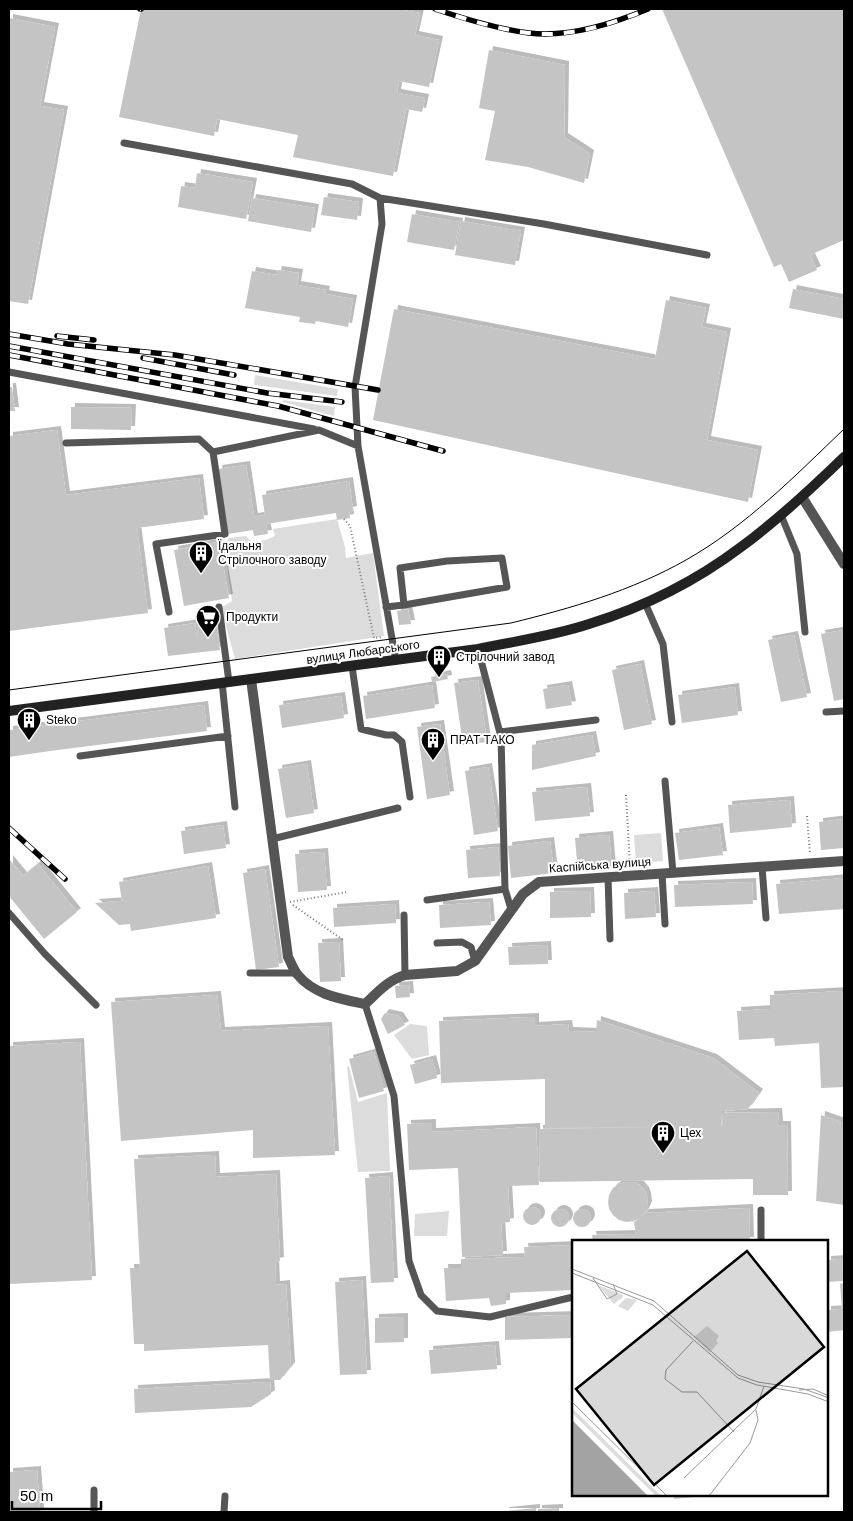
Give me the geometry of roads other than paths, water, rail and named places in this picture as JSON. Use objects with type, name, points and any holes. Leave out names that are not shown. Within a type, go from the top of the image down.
[{"type":"main road","name":"вулиця Любарського","points":[[9,711],[478,649],[548,635],[589,624],[645,603],[705,572],[741,548],[781,515],[844,457]]},
{"type":"street","points":[[802,497],[844,564]]},
{"type":"street","points":[[251,679],[288,957],[296,974],[308,984],[331,996],[365,1004]]},
{"type":"street","name":"Каспійська вулиця","points":[[365,1004],[385,985],[405,974],[457,971],[475,961],[523,894],[539,882],[844,861]]},
{"type":"lane","points":[[124,143],[352,184],[380,198],[544,224],[707,254]]},
{"type":"lane","points":[[380,198],[382,224],[355,387],[358,446],[396,661]]},
{"type":"lane","points":[[9,372],[319,430],[358,446]]},
{"type":"lane","points":[[213,452],[319,430]]},
{"type":"lane","points":[[66,443],[199,439],[213,452],[225,534],[156,544],[168,612]]},
{"type":"lane","points":[[781,515],[797,554],[805,632]]},
{"type":"lane","points":[[386,607],[404,605],[507,587],[502,558],[400,568],[404,605]]},
{"type":"lane","points":[[645,603],[663,644],[672,722]]},
{"type":"lane","points":[[219,607],[235,807]]},
{"type":"lane","points":[[478,649],[500,732],[506,889],[511,909]]},
{"type":"lane","points":[[352,666],[361,729],[386,736],[394,735],[402,742],[410,797]]},
{"type":"lane","points":[[826,712],[844,711]]},
{"type":"lane","points":[[500,732],[596,720]]},
{"type":"lane","points":[[80,756],[228,736]]},
{"type":"lane","points":[[665,780],[673,873]]},
{"type":"lane","points":[[272,839],[398,808]]},
{"type":"lane","points":[[762,867],[766,918]]},
{"type":"lane","points":[[662,874],[665,924]]},
{"type":"lane","points":[[608,878],[610,938]]},
{"type":"lane","points":[[427,900],[506,889]]},
{"type":"lane","points":[[9,913],[45,954],[96,1005]]},
{"type":"lane","points":[[404,915],[405,974]]},
{"type":"lane","points":[[437,942],[462,942],[472,947],[475,961]]},
{"type":"lane","points":[[250,973],[296,974]]},
{"type":"lane","points":[[365,1004],[394,1096],[409,1261],[421,1294],[437,1311],[490,1317],[572,1298]]},
{"type":"lane","points":[[761,1210],[762,1240]]},
{"type":"lane","points":[[94,1490],[94,1512]]},
{"type":"lane","points":[[224,1512],[225,1496]]},
{"type":"tram line","points":[[9,690],[511,623],[579,605],[644,581],[708,547],[769,499],[844,429]]},
{"type":"railway","points":[[435,9],[493,26],[544,34],[575,32],[605,25],[648,9]]},
{"type":"railway","points":[[9,334],[68,344],[175,355],[378,390]]},
{"type":"railway","points":[[57,336],[94,340]]},
{"type":"railway","points":[[9,346],[267,393],[342,402]]},
{"type":"railway","points":[[9,355],[278,406],[443,451]]},
{"type":"railway","points":[[143,358],[234,375]]},
{"type":"railway","points":[[9,828],[65,879]]},
{"type":"place","name":"Їдальня Стрілочного заводу","points":[[201,574]]},
{"type":"place","name":"Продукти","points":[[208,638]]},
{"type":"place","name":"Стрілочний завод","points":[[439,678]]},
{"type":"place","name":"Steko","points":[[29,741]]},
{"type":"place","name":"ПРАТ ТАКО","points":[[433,761]]},
{"type":"place","name":"Цех","points":[[663,1154]]}]
